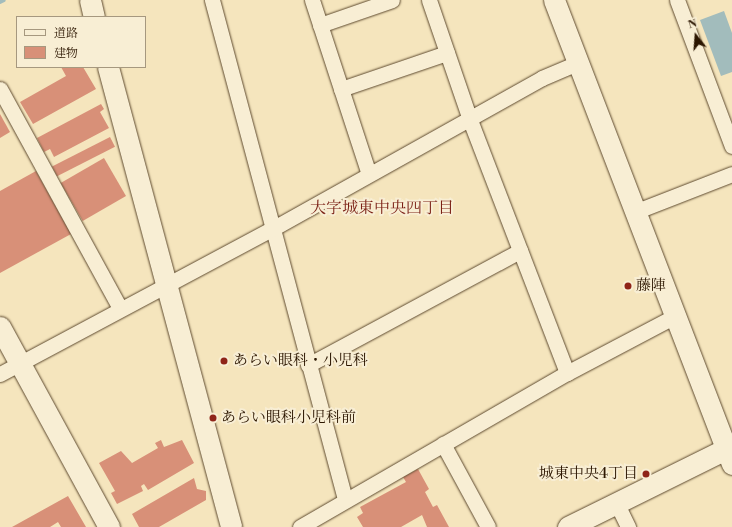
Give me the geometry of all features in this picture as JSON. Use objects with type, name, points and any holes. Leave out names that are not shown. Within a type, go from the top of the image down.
[{"type":"street","points":[[90,0],[94,16]]},
{"type":"street","points":[[212,0],[308,365],[345,499]]},
{"type":"street","points":[[312,0],[369,174]]},
{"type":"street","points":[[320,25],[392,0]]},
{"type":"street","points":[[429,0],[470,120],[567,373]]},
{"type":"street","points":[[554,0],[577,63],[637,211],[675,316],[730,453],[616,502],[568,527]]},
{"type":"street","points":[[677,0],[732,146]]},
{"type":"street","points":[[341,89],[447,53]]},
{"type":"street","points":[[0,374],[21,364],[120,308],[272,229],[369,174],[470,120],[542,78],[577,63]]},
{"type":"street","points":[[108,68],[231,527]]},
{"type":"street","points":[[0,89],[120,308]]},
{"type":"street","points":[[637,211],[732,174]]},
{"type":"street","points":[[308,365],[520,251]]},
{"type":"street","points":[[300,527],[345,499],[567,373],[675,316]]},
{"type":"street","points":[[0,327],[109,527]]},
{"type":"street","points":[[443,444],[488,527]]},
{"type":"street","points":[[616,502],[628,527]]},
{"type":"water","points":[[724,11],[732,33],[732,72],[721,76],[700,20]]},
{"type":"building","points":[[62,68],[84,68],[96,89],[33,124],[20,102],[66,76]]},
{"type":"building","points":[[101,104],[104,109],[100,112],[109,128],[54,157],[50,149],[44,152],[37,138]]},
{"type":"building","points":[[0,114],[10,132],[0,138]]},
{"type":"building","points":[[110,137],[115,147],[57,176],[52,167]]},
{"type":"building","points":[[104,158],[126,196],[83,221],[61,183]]},
{"type":"building","points":[[36,171],[71,234],[0,273],[0,191]]},
{"type":"building","points":[[161,440],[164,447],[182,440],[194,463],[148,490],[144,484],[141,486],[143,491],[117,504],[111,493],[115,491],[99,463],[121,451],[132,463],[158,448],[155,443]]},
{"type":"building","points":[[418,469],[429,489],[425,492],[433,507],[437,505],[449,527],[427,527],[422,515],[401,527],[363,527],[357,517],[363,513],[360,507],[406,482],[403,477]]},
{"type":"building","points":[[194,478],[197,489],[206,491],[206,500],[159,527],[139,527],[132,514]]},
{"type":"building","points":[[68,496],[86,527],[61,527],[58,522],[50,527],[12,527]]},
{"type":"waterway","points":[[0,2],[4,0]]},
{"type":"place","name":"藤陣","points":[[628,286]]},
{"type":"place","name":"あらい眼科・小児科","points":[[224,361]]},
{"type":"place","name":"あらい眼科小児科前","points":[[213,418]]},
{"type":"place","name":"城東中央4丁目","points":[[646,474]]},
{"type":"district","name":"大字城東中央四丁目","points":[[382,208]]}]
